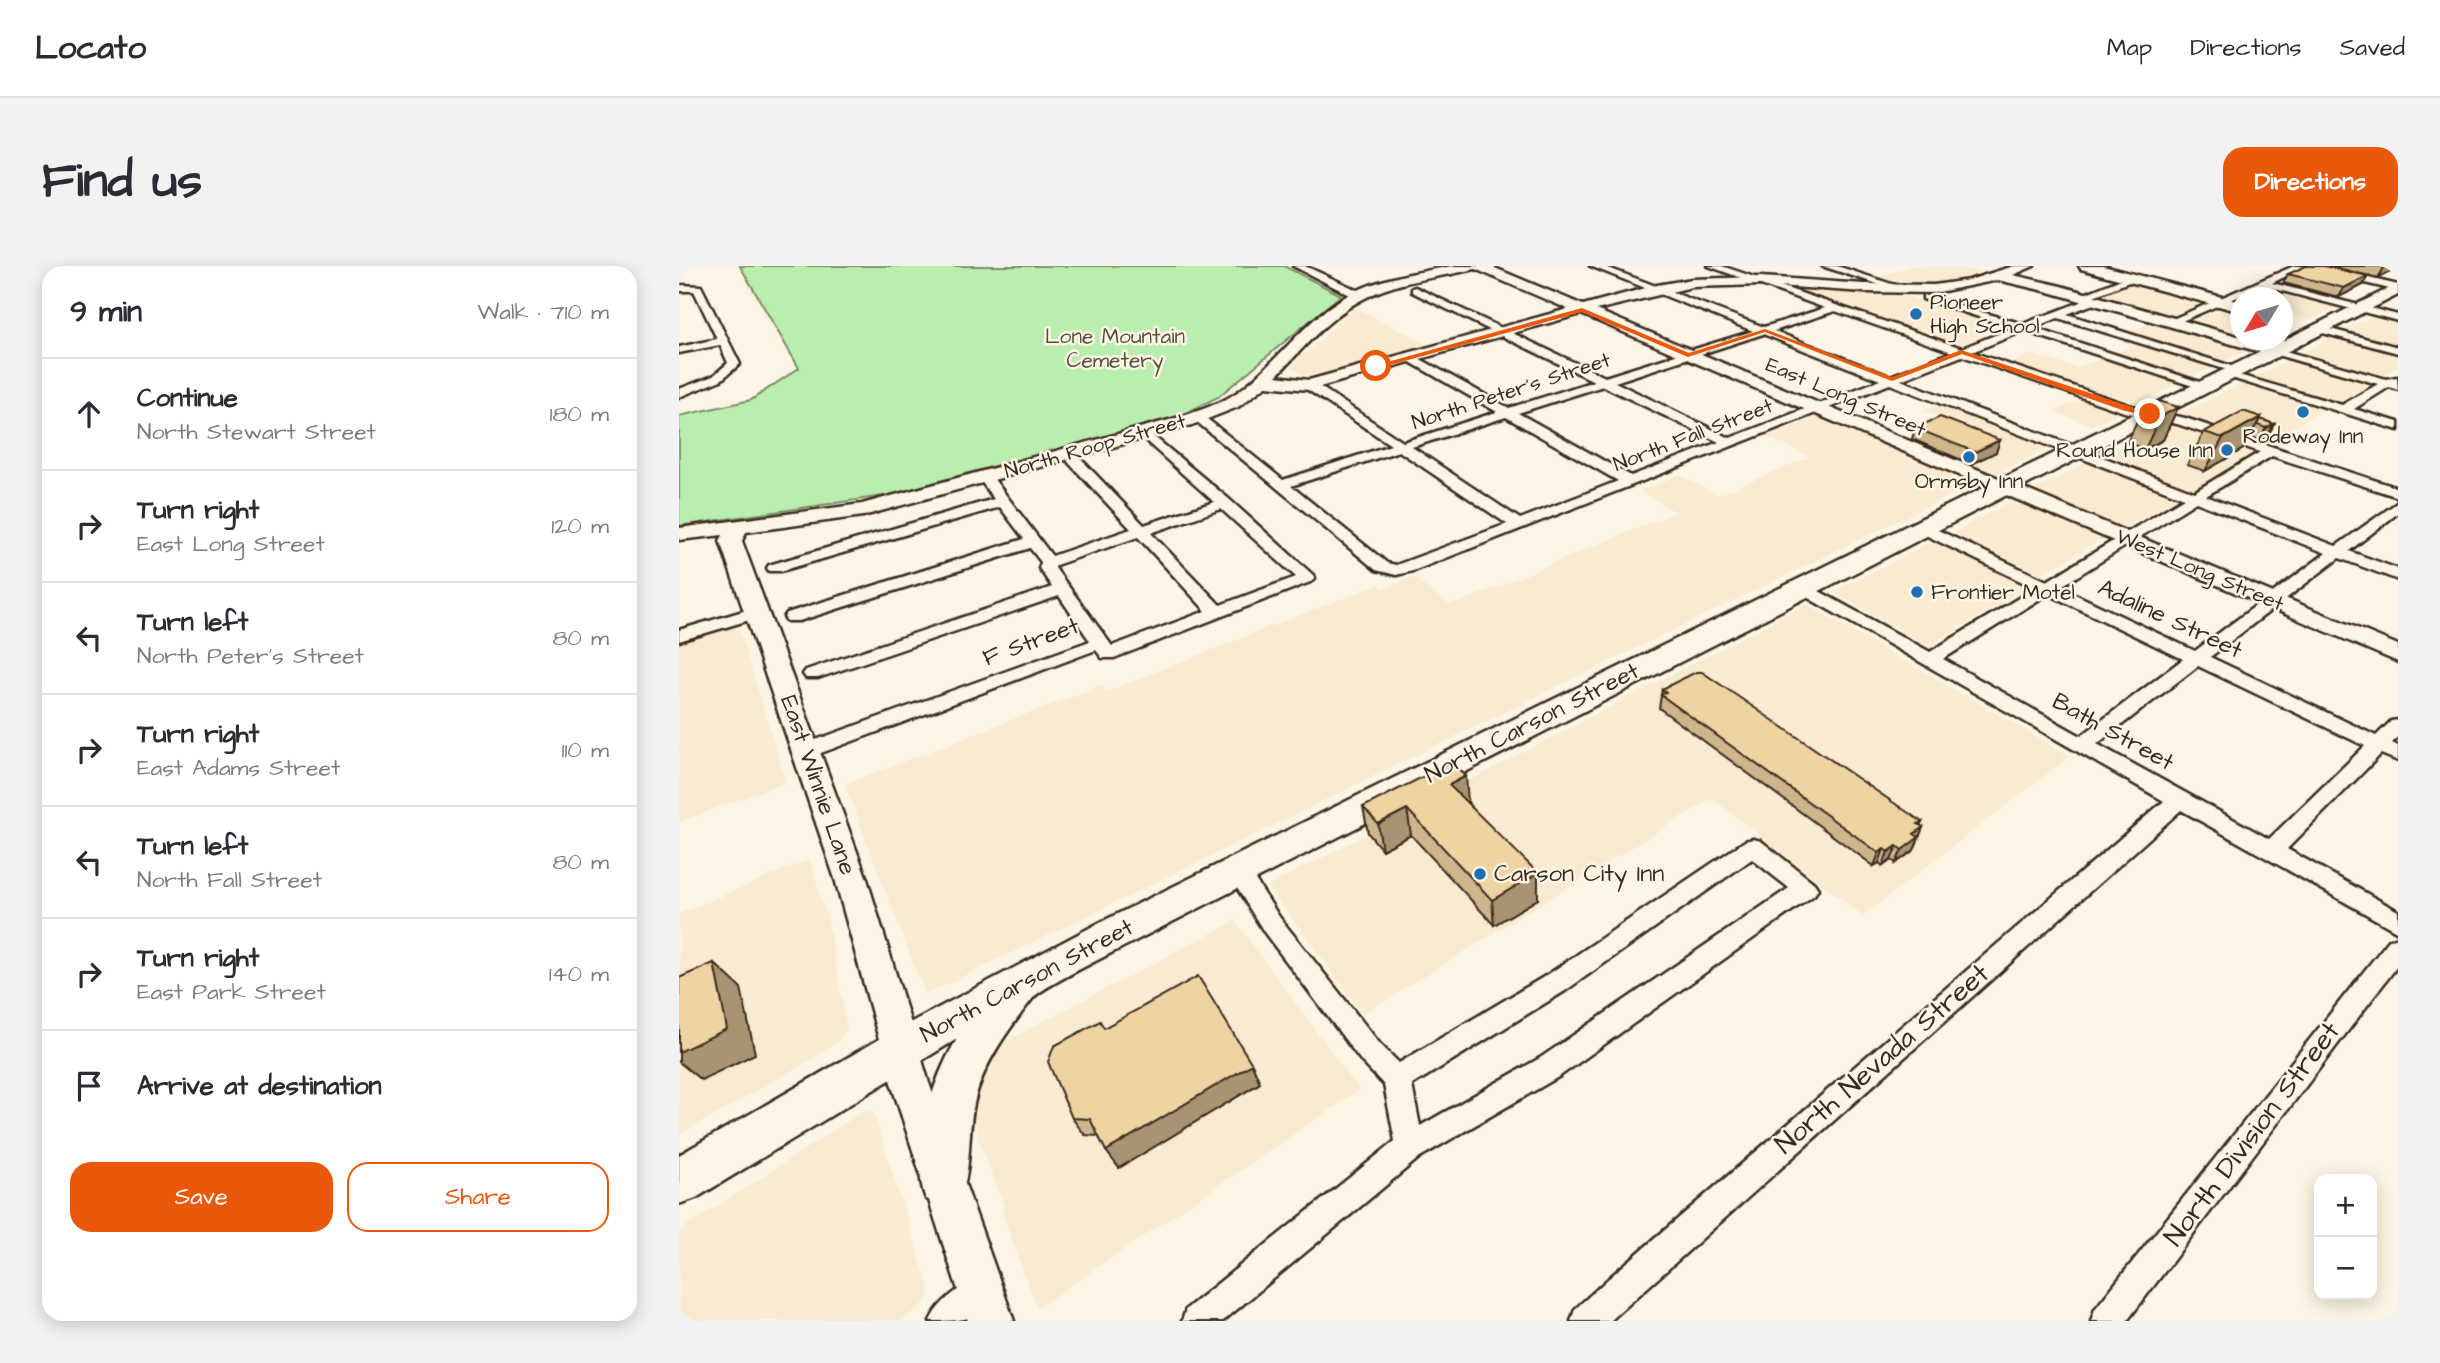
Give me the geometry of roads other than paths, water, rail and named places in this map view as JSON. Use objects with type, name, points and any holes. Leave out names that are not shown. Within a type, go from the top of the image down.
[{"type":"main road","points":[[2086,266],[2230,304]]},
{"type":"main road","name":"North Carson Street","points":[[679,1181],[899,1049],[1237,870],[2224,377],[2274,351],[2305,325],[2360,308],[2397,289]]},
{"type":"main road","points":[[943,1182],[947,1115],[963,1066],[995,1018],[1028,979]]},
{"type":"street","points":[[1298,266],[1351,292],[1361,294]]},
{"type":"street","name":"North Roop Street","points":[[679,534],[796,518],[813,519],[863,510],[1196,417],[1233,403],[1262,380],[1345,302],[1361,294],[1471,266]]},
{"type":"street","name":"East Long Street","points":[[1479,266],[2002,487]]},
{"type":"street","points":[[1595,266],[2398,575]]},
{"type":"street","points":[[1713,266],[2128,409],[2181,421],[2398,493]]},
{"type":"street","points":[[1726,271],[1742,266]]},
{"type":"street","points":[[1827,266],[1856,281]]},
{"type":"street","points":[[1262,380],[1309,385],[1657,289],[1702,282],[1752,279],[1856,281],[1905,290],[1952,287],[2027,266]]},
{"type":"street","points":[[2171,322],[2307,267]]},
{"type":"street","points":[[1973,268],[2395,382]]},
{"type":"street","points":[[2328,271],[2397,289]]},
{"type":"street","name":"North Fall Street","points":[[1280,485],[1382,567],[1396,570],[1407,568],[2058,315],[2131,278]]},
{"type":"street","points":[[2262,283],[2398,318]]},
{"type":"street","points":[[679,288],[698,288],[734,361],[731,369],[706,384],[679,393]]},
{"type":"street","points":[[1415,290],[1731,443]]},
{"type":"street","points":[[1927,297],[2024,328],[2224,377],[2398,426]]},
{"type":"street","name":"North Peter's Street","points":[[1280,485],[1835,308]]},
{"type":"street","points":[[2058,315],[2224,377]]},
{"type":"street","points":[[2305,325],[2398,350]]},
{"type":"street","points":[[679,350],[724,341]]},
{"type":"street","points":[[1409,357],[1631,482]]},
{"type":"street","points":[[2343,410],[2395,382]]},
{"type":"street","points":[[1233,403],[1253,400],[1286,383]]},
{"type":"street","points":[[1309,385],[1519,525]]},
{"type":"street","points":[[1196,417],[1280,485]]},
{"type":"street","points":[[1152,439],[1225,503]]},
{"type":"street","points":[[1929,660],[2271,450]]},
{"type":"street","points":[[1074,460],[1217,612]]},
{"type":"street","points":[[985,477],[1049,562]]},
{"type":"street","name":"West Long Street","points":[[2002,487],[2398,654]]},
{"type":"street","points":[[775,568],[1003,502]]},
{"type":"street","points":[[1049,562],[1225,503]]},
{"type":"street","name":"F Street","points":[[806,751],[1100,643],[1108,654],[1307,579],[1225,503]]},
{"type":"street","points":[[2082,745],[2398,506]]},
{"type":"street","points":[[679,540],[700,543],[737,561],[752,560],[750,547],[767,532],[813,519]]},
{"type":"street","points":[[737,561],[731,541],[739,525]]},
{"type":"street","name":"Adaline Street","points":[[1922,528],[2389,750]]},
{"type":"street","points":[[793,617],[1035,541]]},
{"type":"street","name":"East Winnie Lane","points":[[737,561],[851,879],[899,1049],[986,1307]]},
{"type":"street","points":[[1049,562],[1047,568],[1060,590],[1100,643]]},
{"type":"street","name":"Bath Street","points":[[1802,588],[2398,922]]},
{"type":"street","points":[[812,674],[1060,590]]},
{"type":"street","points":[[679,636],[757,612]]},
{"type":"street","points":[[2271,851],[2389,750],[2398,726]]},
{"type":"street","name":"North Nevada Street","points":[[1587,1321],[1630,1279],[2179,799]]},
{"type":"street","points":[[1198,1321],[1410,1147],[1550,1067],[1806,889],[1753,847],[1556,983],[1397,1079]]},
{"type":"street","points":[[1237,870],[1272,925],[1371,1054],[1397,1079],[1410,1147]]},
{"type":"street","name":"North Division Street","points":[[2107,1321],[2398,947]]},
{"type":"street","points":[[946,1321],[986,1307]]},
{"type":"place","name":"Pioneer High School","points":[[1916,314]]},
{"type":"place","name":"Rodeway Inn","points":[[2303,412]]},
{"type":"place","name":"Round House Inn","points":[[2227,450]]},
{"type":"place","name":"Ormsby Inn","points":[[1969,457]]},
{"type":"place","name":"Frontier Motel","points":[[1917,592]]},
{"type":"place","name":"Carson City Inn","points":[[1480,874]]},
{"type":"park label","name":"Lone Mountain Cemetery","points":[[1115,348]]}]
